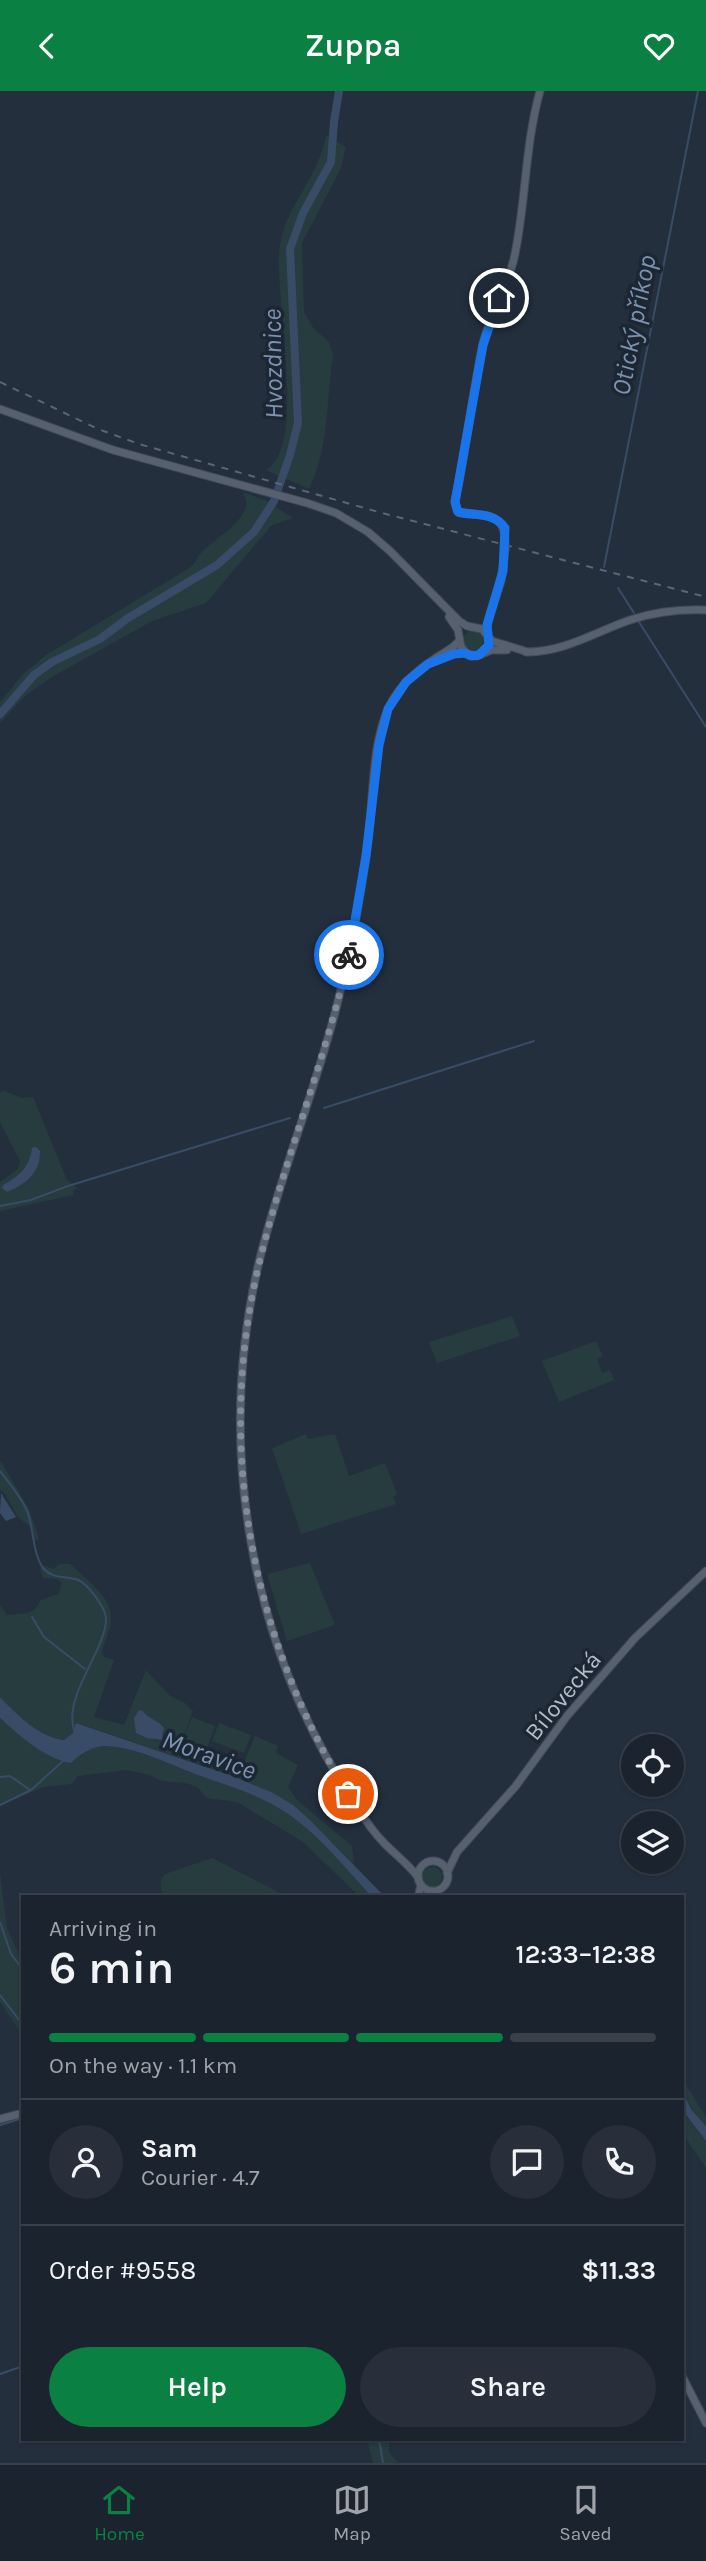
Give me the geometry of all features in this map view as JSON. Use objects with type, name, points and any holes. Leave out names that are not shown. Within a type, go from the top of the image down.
[{"type":"main road","points":[[445,1884],[440,1889],[428,1888],[388,1847],[359,1810],[324,1753],[295,1694],[272,1632],[254,1560],[242,1461],[241,1398],[246,1333],[260,1260],[327,1044],[348,958],[366,856],[382,728],[388,709],[413,675],[455,647],[460,638],[485,620],[501,581],[505,528],[496,518],[460,513],[455,502],[483,345],[512,269],[527,151],[540,91]]},
{"type":"main road","points":[[0,409],[99,446],[336,513],[368,532],[390,551],[461,623],[473,627],[503,646],[528,652]]},
{"type":"main road","points":[[438,602],[460,638],[465,653]]},
{"type":"main road","points":[[486,651],[491,610]]},
{"type":"main road","points":[[428,664],[454,654],[477,656],[486,651],[528,652],[564,647],[642,616],[674,610],[706,610]]},
{"type":"main road","name":"Bílovecká","points":[[446,1895],[447,1873],[457,1852],[515,1787],[561,1724],[604,1673],[640,1633],[706,1571]]},
{"type":"main road","name":"Bílovecká","points":[[424,1864],[437,1862],[457,1852]]},
{"type":"main road","points":[[398,1856],[414,1864],[424,1864]]},
{"type":"main road","points":[[437,1862],[447,1873]]},
{"type":"main road","points":[[424,1864],[419,1870],[428,1888]]},
{"type":"main road","points":[[0,2119],[21,2114]]},
{"type":"main road","points":[[684,2380],[706,2423]]},
{"type":"green space","points":[[326,135],[346,147],[341,168],[302,243],[304,312],[314,329],[329,342],[333,355],[324,440],[309,489],[266,470],[279,455],[285,431],[287,400],[280,295],[280,244],[289,216],[323,150]]},
{"type":"green space","points":[[242,492],[265,500],[293,518],[272,525],[206,603],[152,621],[50,678],[25,696],[0,723],[0,702],[23,674],[46,655],[191,567],[201,553],[241,517],[246,500]]},
{"type":"green space","points":[[474,630],[482,633],[485,641],[482,649],[474,652],[466,649],[463,641],[466,633]]},
{"type":"green space","points":[[0,1092],[22,1098],[33,1097],[67,1180],[77,1188],[73,1191],[74,1195],[0,1211],[0,1182],[18,1169],[20,1161],[0,1122]],"holes":[[[32,1148],[40,1151],[38,1164],[30,1176],[7,1192],[3,1185],[22,1171]]]},
{"type":"green space","points":[[512,1316],[520,1336],[437,1363],[429,1342]]},
{"type":"green space","points":[[596,1341],[603,1356],[597,1359],[602,1373],[610,1370],[614,1380],[559,1402],[542,1361]]},
{"type":"green space","points":[[306,1434],[308,1439],[335,1434],[349,1476],[385,1463],[397,1494],[393,1497],[396,1504],[301,1534],[272,1448]]},
{"type":"green space","points":[[0,1460],[29,1509],[39,1539],[35,1540],[32,1528],[18,1517],[0,1490]]},
{"type":"green space","points":[[310,1563],[335,1625],[287,1641],[267,1574]]},
{"type":"green space","points":[[59,1564],[70,1564],[93,1585],[104,1598],[111,1613],[102,1652],[104,1657],[114,1660],[94,1717],[124,1725],[146,1670],[170,1696],[185,1703],[193,1711],[182,1741],[164,1735],[164,1728],[139,1710],[134,1718],[155,1740],[176,1742],[250,1772],[242,1767],[255,1736],[278,1746],[276,1753],[298,1765],[288,1787],[298,1801],[352,1846],[354,1864],[310,1820],[201,1765],[77,1723],[73,1733],[64,1740],[46,1735],[29,1724],[0,1697],[0,1605],[7,1615],[28,1613],[35,1609],[41,1600],[58,1594],[62,1583],[57,1579],[43,1578],[40,1569],[42,1565],[54,1569]]},
{"type":"green space","points":[[192,1717],[215,1726],[207,1748],[183,1739]]},
{"type":"green space","points":[[0,1718],[47,1754],[71,1763],[86,1752],[99,1747],[126,1749],[267,1801],[311,1832],[370,1895],[358,1895],[303,1842],[237,1802],[207,1798],[197,1787],[186,1783],[162,1781],[150,1775],[127,1770],[78,1776],[72,1784],[43,1787],[0,1806]]},
{"type":"green space","points":[[219,1723],[251,1735],[244,1753],[212,1741]]},
{"type":"green space","points":[[212,1858],[284,1895],[163,1895],[161,1882],[165,1874]]},
{"type":"green space","points":[[428,1867],[436,1867],[442,1877],[436,1887],[428,1887],[422,1881],[422,1873]]},
{"type":"green space","points":[[0,1873],[7,1928],[21,1960],[21,2033],[0,2002]]},
{"type":"green space","points":[[684,2082],[706,2117],[706,2126],[697,2115],[684,2093]]},
{"type":"green space","points":[[684,2114],[706,2141],[706,2168],[684,2135]]},
{"type":"green space","points":[[367,2441],[389,2441],[389,2452],[398,2463],[373,2463]]},
{"type":"water","points":[[36,1147],[40,1151],[40,1159],[35,1171],[20,1186],[7,1192],[2,1188],[3,1185],[22,1171],[32,1148]]},
{"type":"water","points":[[1,1493],[16,1517],[6,1521],[0,1513]]},
{"type":"water","points":[[0,1697],[29,1724],[46,1735],[64,1740],[73,1733],[76,1723],[232,1776],[273,1793],[310,1820],[383,1895],[370,1895],[311,1832],[266,1801],[126,1749],[103,1746],[86,1752],[71,1763],[61,1761],[33,1745],[0,1718]]},
{"type":"water","points":[[139,1710],[164,1728],[162,1740],[136,1733],[134,1718]]},
{"type":"water","points":[[684,2094],[691,2109],[706,2126],[706,2141],[684,2112]]},
{"type":"waterway","name":"Hvozdnice","points":[[0,714],[34,675],[52,662],[100,639],[128,618],[217,565],[254,532],[274,501],[298,423],[290,249],[303,213],[331,162],[339,91]]},
{"type":"waterway","name":"Otický příkop","points":[[604,567],[698,91]]},
{"type":"waterway","name":"Otický příkop","points":[[618,588],[634,613]]},
{"type":"waterway","name":"Otický příkop","points":[[639,622],[706,727]]},
{"type":"waterway","points":[[324,1108],[534,1041]]},
{"type":"waterway","points":[[0,1206],[31,1200],[68,1186],[290,1118]]},
{"type":"waterway","points":[[0,1471],[27,1511],[37,1555],[43,1568],[55,1576],[82,1582],[105,1613],[100,1644],[74,1702],[74,1730]]},
{"type":"waterway","points":[[32,1617],[44,1637],[85,1669]]},
{"type":"waterway","points":[[0,1805],[31,1790],[63,1761]]},
{"type":"waterway","points":[[0,1777],[10,1776],[30,1790]]},
{"type":"waterway","points":[[0,1922],[11,1954],[21,1967]]},
{"type":"waterway","points":[[0,1995],[21,2022]]},
{"type":"waterway","points":[[0,2125],[21,2119]]},
{"type":"waterway","points":[[0,2374],[21,2367]]},
{"type":"waterway","points":[[379,2441],[383,2463]]},
{"type":"railway","points":[[0,382],[98,429],[139,444],[382,513],[706,597]]},
{"type":"way so far","points":[[348,1794],[299,1703],[268,1617],[248,1523],[240,1415],[244,1352],[256,1275],[272,1215],[327,1044],[349,955]]},
{"type":"route","points":[[349,955],[366,856],[379,745],[388,709],[402,686],[428,664],[454,654],[479,655],[486,651],[489,645],[487,625],[503,571],[505,528],[496,518],[458,512],[455,502],[483,345],[499,298]]},
{"type":"water label","name":"Moravice","points":[[209,1755]]}]
